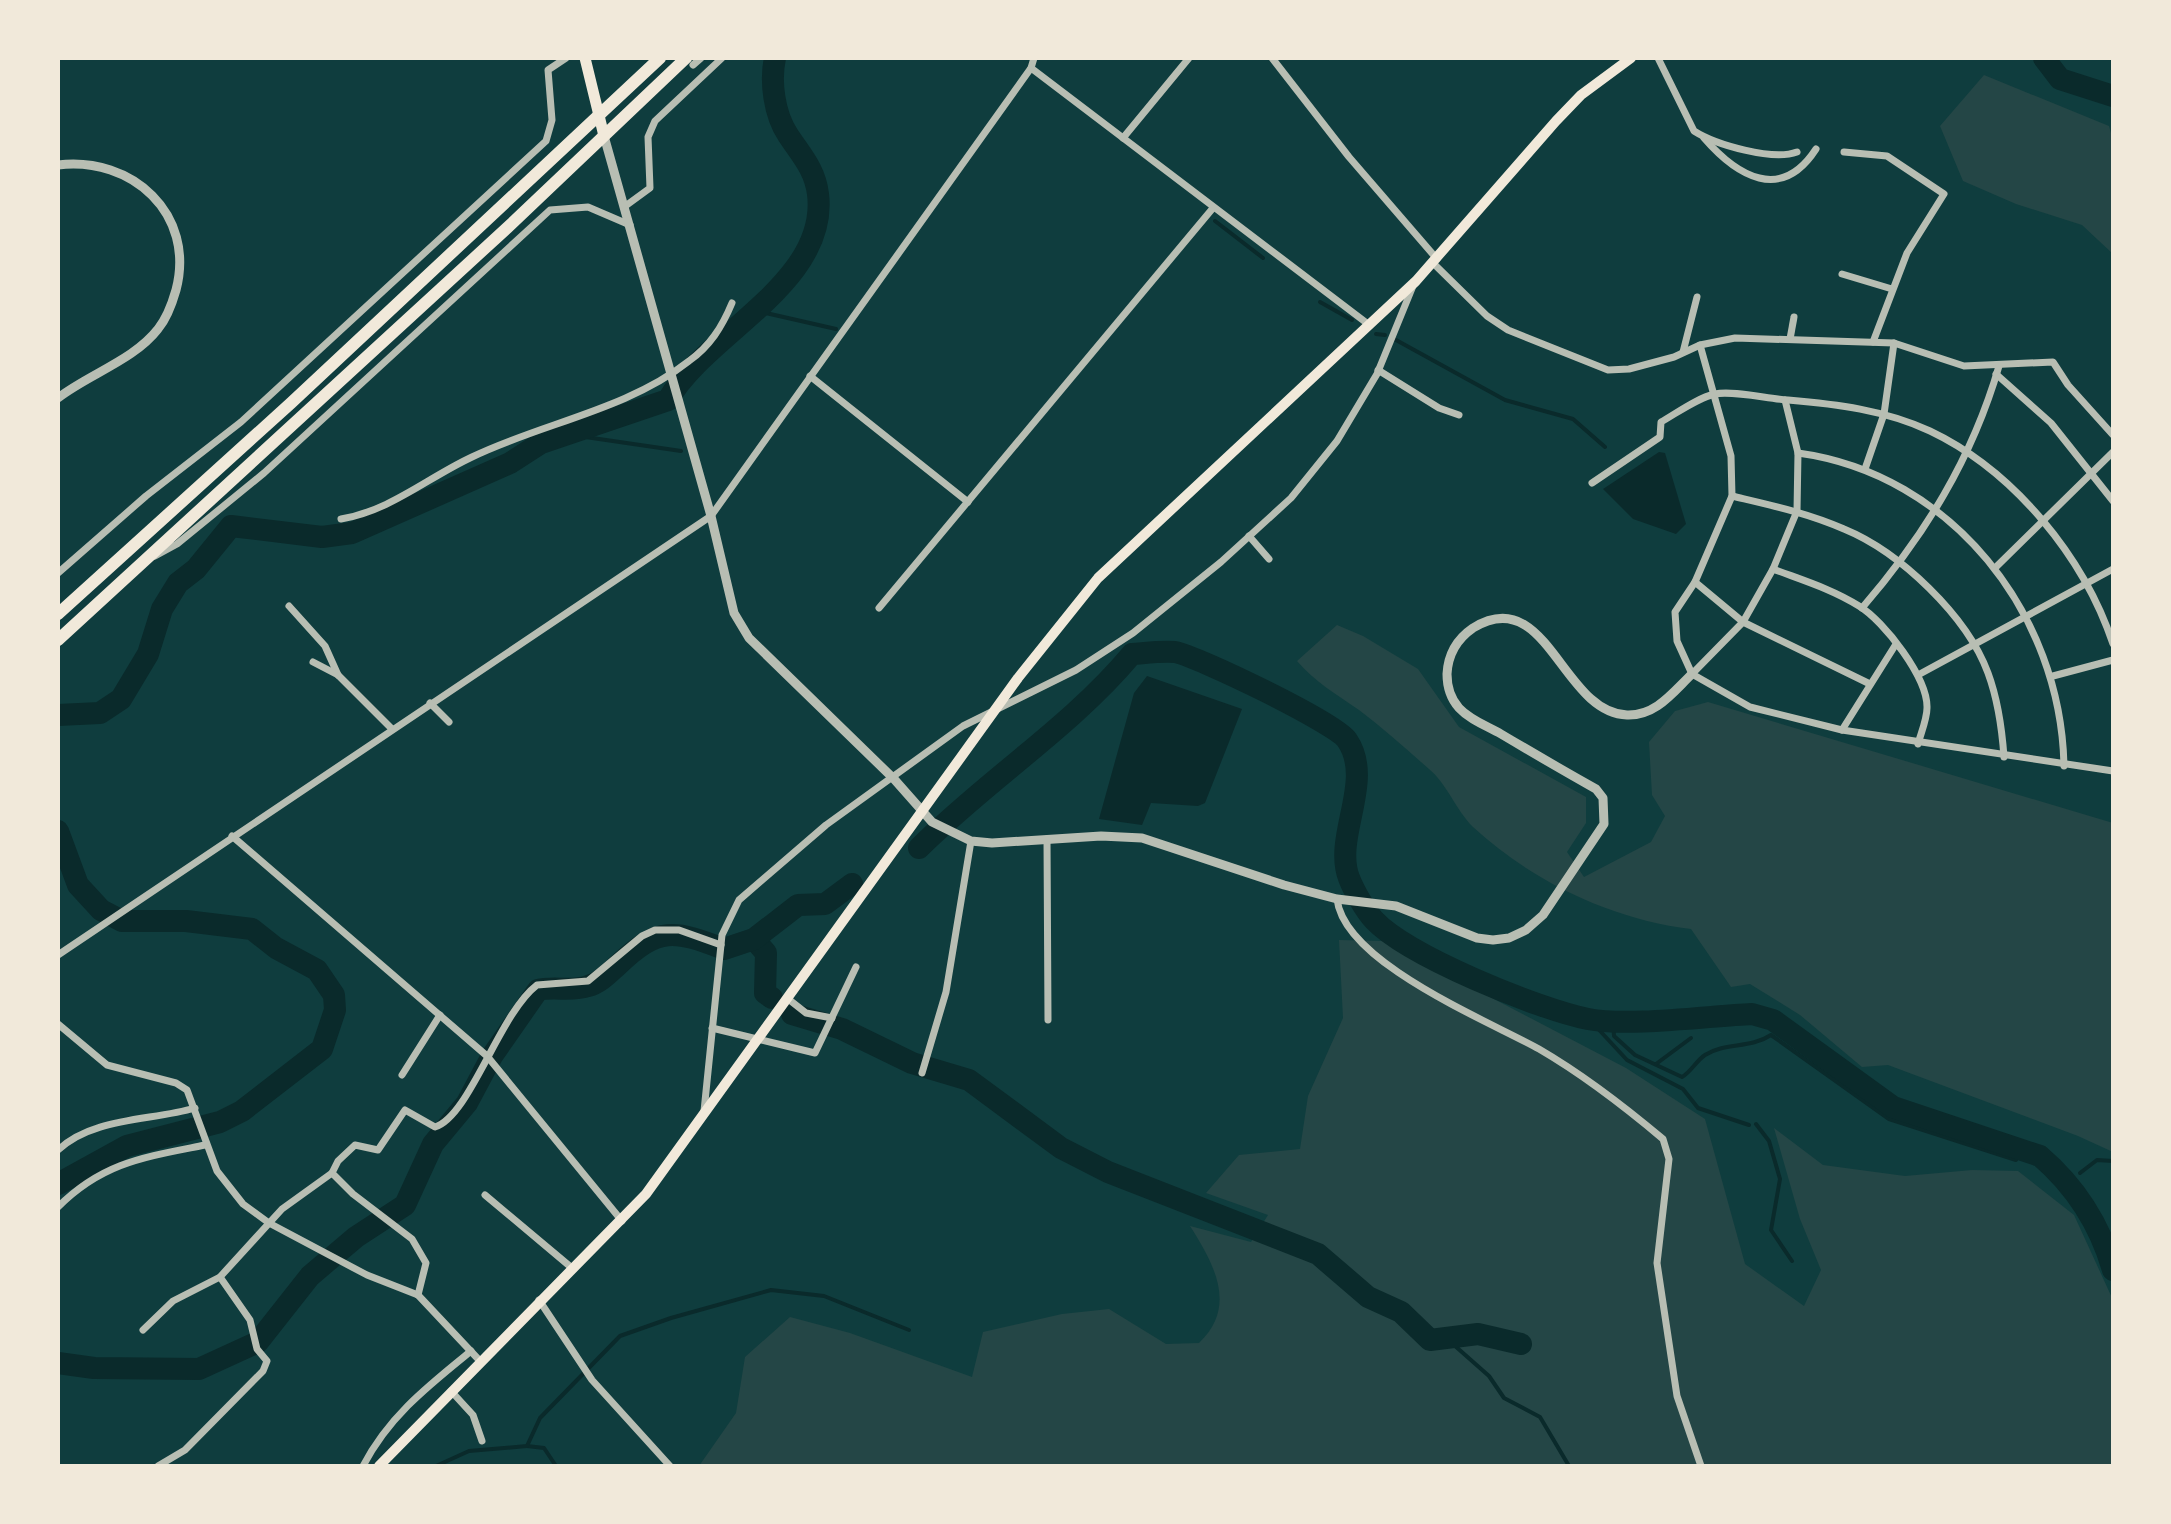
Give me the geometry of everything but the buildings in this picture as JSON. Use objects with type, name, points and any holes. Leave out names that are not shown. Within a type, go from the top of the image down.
[{"type":"highway","points":[[58,614],[660,58]]},
{"type":"highway","points":[[58,640],[604,136],[689,62]]},
{"type":"main road","points":[[585,58],[604,136]]},
{"type":"main road","points":[[379,1466],[539,1300],[622,1221],[703,1116],[996,709],[1098,578],[1416,281],[1556,121],[1623,60]]},
{"type":"street","points":[[58,573],[146,496],[241,422],[546,141],[552,120],[548,70],[566,58]]},
{"type":"street","points":[[689,62],[701,58]]},
{"type":"street","points":[[624,207],[650,188],[648,137],[655,121],[722,58]]},
{"type":"street","points":[[58,955],[711,516],[1031,68],[1034,58]]},
{"type":"street","points":[[1123,138],[1189,58]]},
{"type":"street","points":[[1272,58],[1435,261],[1487,316],[1508,330],[1608,370],[1629,369],[1700,345],[1735,338],[1894,343],[1964,366],[1997,370],[2053,362],[2068,385],[2113,435]]},
{"type":"street","points":[[1658,58],[1694,131],[1744,175],[1759,180],[1774,179],[1800,169],[1816,149]]},
{"type":"street","points":[[1031,68],[1368,324]]},
{"type":"street","points":[[604,136],[711,516],[734,613],[749,638],[894,779],[921,812],[944,831],[971,841],[1101,836],[1142,838],[1337,899],[1377,902],[1411,911],[1477,938],[1509,938],[1526,930],[1543,915],[1604,824],[1603,798],[1596,789],[1460,709],[1447,684],[1447,670],[1457,642],[1469,630],[1496,620],[1526,624],[1543,638],[1595,705],[1627,715],[1657,709],[1743,622],[1773,569],[1797,511],[1798,453],[1785,400]]},
{"type":"street","points":[[1702,136],[1783,157],[1797,152]]},
{"type":"street","points":[[1844,152],[1887,156],[1944,194],[1907,253],[1873,342]]},
{"type":"street","points":[[58,165],[80,162],[108,167],[130,176],[155,196],[168,214],[178,237],[180,259],[172,305],[159,329],[141,345],[58,398]]},
{"type":"street","points":[[139,564],[177,544],[264,473],[550,210],[588,207],[630,225]]},
{"type":"street","points":[[879,608],[1213,208]]},
{"type":"street","points":[[1842,274],[1892,289]]},
{"type":"street","points":[[703,1116],[721,945],[739,900],[826,825],[894,779],[963,726],[1076,670],[1133,633],[1291,498],[1337,441],[1378,370],[1416,281]]},
{"type":"street","points":[[1683,352],[1697,297]]},
{"type":"street","points":[[341,519],[383,508],[472,457],[611,404],[670,373],[708,345],[732,303]]},
{"type":"street","points":[[1790,339],[1794,317]]},
{"type":"street","points":[[1865,469],[1884,414],[1894,343]]},
{"type":"street","points":[[1700,345],[1716,393],[1731,456],[1732,496],[1695,582],[1675,612],[1677,641],[1692,674],[1750,707],[1842,730],[1918,744],[2113,771]]},
{"type":"street","points":[[1378,370],[1439,408],[1459,415]]},
{"type":"street","points":[[1862,608],[1900,563],[1936,511],[1985,414],[1997,370]]},
{"type":"street","points":[[1997,370],[2051,423],[2092,470],[2113,501]]},
{"type":"street","points":[[810,376],[968,502]]},
{"type":"street","points":[[1592,483],[1660,437],[1661,422],[1716,393],[1839,404],[1884,414],[1930,431],[2010,486],[2065,550],[2105,619],[2113,644]]},
{"type":"street","points":[[1996,567],[2113,452]]},
{"type":"street","points":[[1798,453],[1830,457],[1865,469],[1936,511],[1996,567],[2027,614],[2053,676],[2063,727],[2064,766]]},
{"type":"street","points":[[1732,496],[1797,511],[1848,530],[1900,563],[1944,602],[1988,672],[2001,719],[2004,757]]},
{"type":"street","points":[[1249,536],[1269,559]]},
{"type":"street","points":[[1773,569],[1831,591],[1862,608],[1896,644],[1918,675],[1927,707],[1918,744]]},
{"type":"street","points":[[1918,675],[2113,569]]},
{"type":"street","points":[[1695,582],[1743,622],[1870,684]]},
{"type":"street","points":[[289,606],[325,646],[338,675]]},
{"type":"street","points":[[1842,730],[1896,644]]},
{"type":"street","points":[[2053,676],[2113,660]]},
{"type":"street","points":[[313,662],[338,675],[392,729]]},
{"type":"street","points":[[430,703],[449,722]]},
{"type":"street","points":[[232,836],[487,1056],[622,1221]]},
{"type":"street","points":[[1047,839],[1048,1020]]},
{"type":"street","points":[[922,1073],[946,992],[971,841]]},
{"type":"street","points":[[1337,899],[1347,924],[1385,961],[1439,1000],[1540,1050],[1663,1139],[1669,1159],[1657,1263],[1677,1396],[1701,1466]]},
{"type":"street","points":[[143,1330],[173,1301],[220,1277],[282,1209],[332,1173],[338,1161],[355,1145],[378,1150],[405,1110],[429,1126],[440,1126],[453,1115],[507,1020],[537,985],[588,981],[642,936],[655,930],[679,930],[721,945]]},
{"type":"street","points":[[712,1028],[815,1053],[856,967]]},
{"type":"street","points":[[787,998],[806,1013],[832,1018]]},
{"type":"street","points":[[402,1075],[440,1015]]},
{"type":"street","points":[[58,1024],[107,1065],[176,1083],[187,1090],[205,1145],[228,1189],[269,1223],[367,1275],[418,1295],[480,1361]]},
{"type":"street","points":[[58,1150],[70,1139],[113,1124],[195,1108]]},
{"type":"street","points":[[58,1207],[103,1171],[128,1161],[205,1145]]},
{"type":"street","points":[[332,1173],[353,1194],[412,1239],[426,1263],[418,1295]]},
{"type":"street","points":[[485,1195],[572,1268]]},
{"type":"street","points":[[158,1466],[185,1450],[263,1371],[267,1361],[257,1349],[250,1320],[220,1277]]},
{"type":"street","points":[[539,1300],[592,1380],[670,1466]]},
{"type":"street","points":[[363,1466],[378,1438],[409,1401],[471,1351]]},
{"type":"street","points":[[451,1391],[473,1415],[482,1441]]},
{"type":"shaded area","points":[[1984,75],[2109,126],[2113,140],[2113,254],[2082,225],[2016,204],[1963,181],[1940,126]]},
{"type":"shaded area","points":[[1659,452],[1665,453],[1686,524],[1676,534],[1633,519],[1603,489]]},
{"type":"shaded area","points":[[1337,625],[1363,636],[1418,669],[1459,727],[1586,797],[1586,823],[1567,852],[1584,877],[1651,842],[1665,816],[1652,795],[1649,742],[1675,711],[1708,702],[2113,823],[2113,1152],[1888,1065],[1862,1067],[1800,1015],[1750,984],[1731,987],[1691,929],[1632,917],[1603,907],[1574,895],[1521,865],[1473,827],[1429,769],[1368,717],[1318,682],[1297,661]]},
{"type":"shaded area","points":[[1147,676],[1242,709],[1205,803],[1198,806],[1151,803],[1142,825],[1099,819],[1134,693]]},
{"type":"shaded area","points":[[1339,940],[1383,941],[1626,1068],[1705,1119],[1745,1264],[1804,1306],[1821,1270],[1800,1219],[1774,1128],[1823,1165],[1905,1176],[1972,1170],[2018,1171],[2074,1215],[2113,1300],[2113,1466],[699,1466],[736,1413],[745,1357],[790,1317],[850,1333],[972,1377],[983,1332],[1062,1314],[1109,1309],[1166,1344],[1199,1343],[1211,1329],[1220,1300],[1214,1270],[1190,1226],[1251,1242],[1268,1215],[1206,1193],[1239,1155],[1300,1149],[1308,1096],[1343,1018]]},
{"type":"waterway","points":[[58,715],[100,713],[121,699],[148,654],[162,609],[178,583],[196,569],[231,526],[322,537],[352,533],[510,463],[541,443],[668,400],[709,352],[785,281],[804,254],[816,226],[818,194],[814,177],[783,127],[776,107],[773,87],[775,58]]},
{"type":"waterway","points":[[2044,58],[2060,79],[2113,96]]},
{"type":"waterway","points":[[1215,221],[1263,258]]},
{"type":"waterway","points":[[1320,302],[1352,320]]},
{"type":"waterway","points":[[757,311],[836,329]]},
{"type":"waterway","points":[[1376,334],[1385,335]]},
{"type":"waterway","points":[[1396,340],[1505,400],[1573,419],[1605,447]]},
{"type":"waterway","points":[[565,434],[681,451]]},
{"type":"waterway","points":[[919,848],[1083,706],[1132,654],[1175,652],[1188,656],[1294,706],[1347,740],[1357,773],[1345,862],[1360,900],[1374,920],[1391,934],[1443,965],[1507,993],[1588,1019],[1646,1021],[1752,1014],[1773,1020],[1893,1107],[2040,1156],[2085,1207],[2101,1237],[2113,1270]]},
{"type":"waterway","points":[[58,831],[78,885],[101,910],[122,921],[186,921],[252,929],[276,948],[317,970],[334,995],[335,1010],[322,1049],[242,1111],[220,1122],[127,1146],[58,1184]]},
{"type":"waterway","points":[[58,1363],[94,1368],[199,1369],[258,1342],[310,1276],[356,1237],[405,1205],[433,1144],[467,1103],[492,1056],[538,990],[576,989],[592,985],[645,943],[668,935],[692,938],[724,949],[754,939],[798,905],[825,904],[852,884]]},
{"type":"waterway","points":[[754,939],[766,953],[765,993],[772,998]]},
{"type":"waterway","points":[[792,1014],[842,1029],[912,1063],[969,1080],[1061,1148],[1108,1172],[1318,1254],[1368,1297],[1401,1312],[1430,1340],[1478,1334],[1521,1344]]},
{"type":"waterway","points":[[1589,1019],[1627,1060],[1683,1089],[1698,1108],[1749,1125]]},
{"type":"waterway","points":[[1613,1020],[1614,1036],[1635,1055],[1682,1077],[1702,1057],[1713,1051],[1755,1042],[1771,1035],[1889,1119],[2016,1160]]},
{"type":"waterway","points":[[1656,1064],[1691,1038]]},
{"type":"waterway","points":[[1756,1124],[1769,1141],[1780,1179],[1771,1230],[1792,1261]]},
{"type":"waterway","points":[[2080,1173],[2097,1160],[2113,1161]]},
{"type":"waterway","points":[[436,1466],[469,1451],[527,1446],[540,1418],[620,1336],[671,1318],[771,1290],[824,1296],[909,1330]]},
{"type":"waterway","points":[[1446,1338],[1489,1376],[1504,1398],[1540,1417],[1569,1466]]},
{"type":"waterway","points":[[527,1446],[544,1448],[556,1466]]}]
